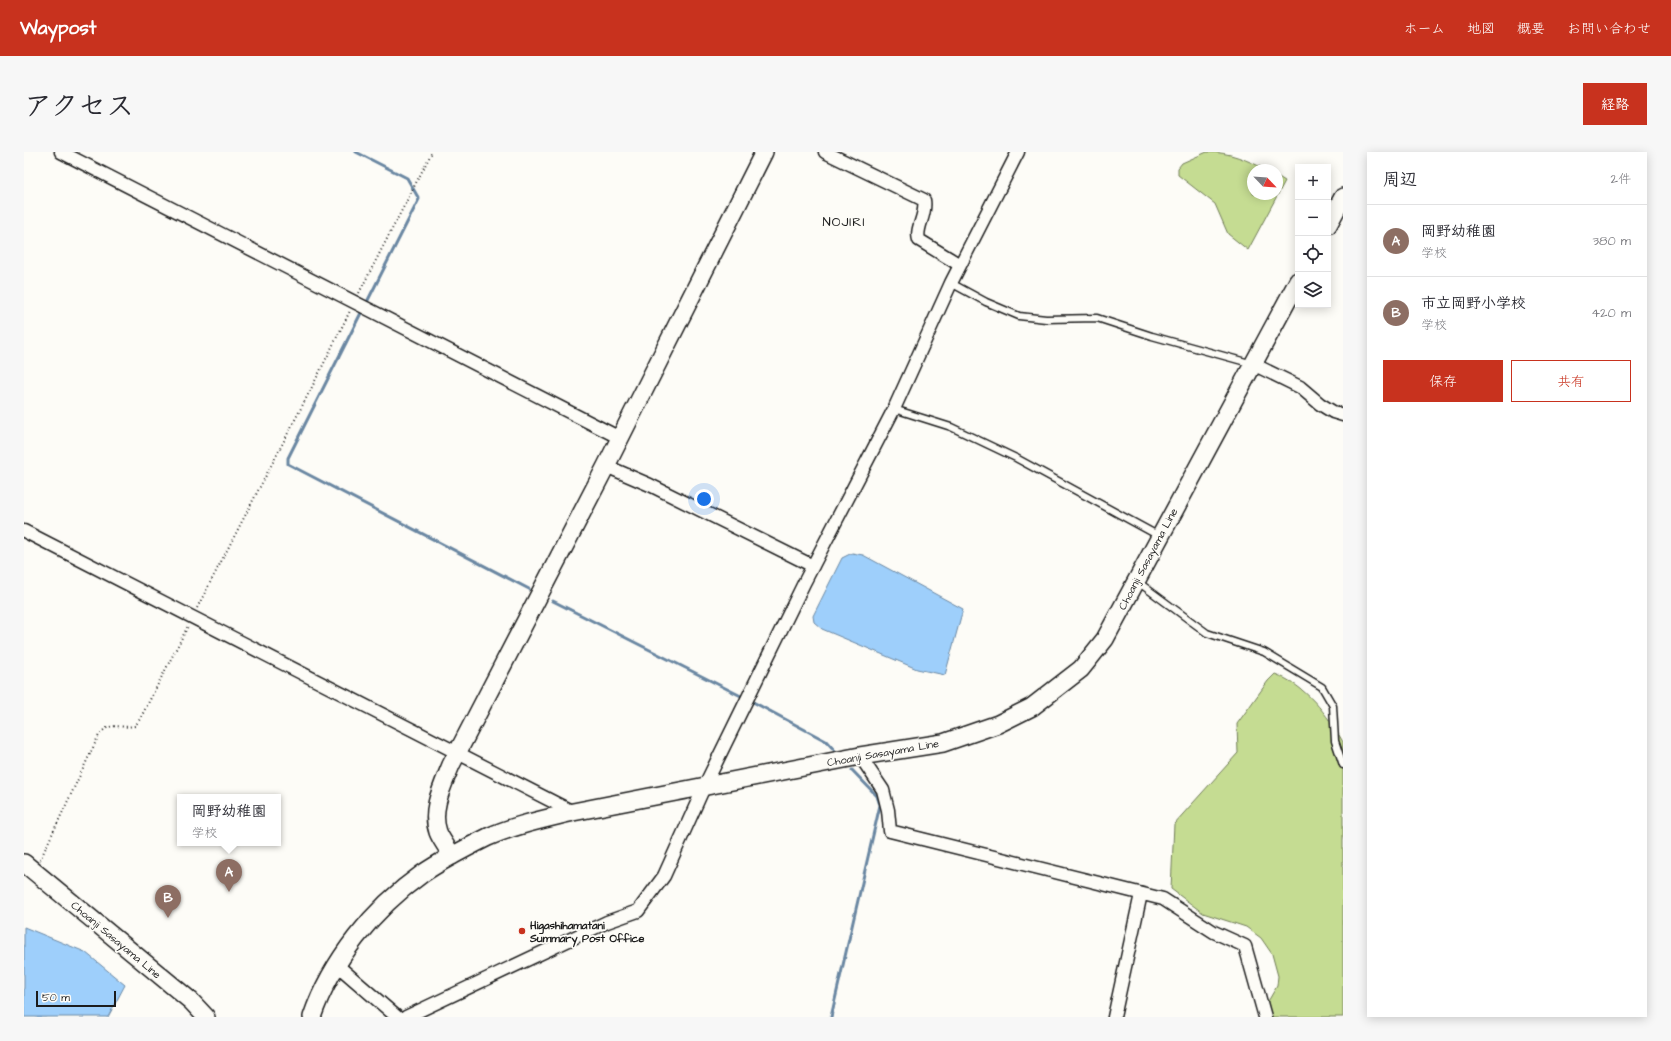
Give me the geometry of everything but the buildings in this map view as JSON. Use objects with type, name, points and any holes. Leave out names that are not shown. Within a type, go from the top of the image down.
[{"type":"main road","points":[[452,856],[438,832],[435,817],[440,793],[457,753],[606,466],[764,152]]},
{"type":"main road","points":[[1331,219],[1343,197]]},
{"type":"main road","name":"Choanji Sasayama Line","points":[[312,1017],[337,965],[377,912],[422,874],[452,856],[489,837],[538,820],[573,812],[705,785],[860,756],[943,743],[998,724],[1032,707],[1081,669],[1105,639],[1295,287]]},
{"type":"main road","name":"Choanji Sasayama Line","points":[[29,868],[191,1001],[206,1017]]},
{"type":"street","points":[[61,152],[620,438]]},
{"type":"street","points":[[825,152],[924,200],[925,207],[917,234],[919,240],[960,265]]},
{"type":"street","points":[[406,1017],[607,922],[638,911],[664,876],[705,785],[813,566],[894,409],[951,283],[1018,152]]},
{"type":"street","points":[[1253,364],[1300,387],[1320,404],[1333,412],[1343,415]]},
{"type":"street","points":[[606,466],[650,485],[813,566]]},
{"type":"street","points":[[24,531],[573,812]]},
{"type":"street","points":[[860,756],[883,790],[888,810],[890,831],[1163,899],[1214,932],[1245,946],[1265,1017]]},
{"type":"street","points":[[1114,1017],[1141,894]]},
{"type":"street","points":[[337,965],[397,1017]]},
{"type":"lane","points":[[951,283],[986,302],[1019,316],[1046,319],[1097,318],[1152,336],[1253,364]]},
{"type":"lane","points":[[894,409],[951,427],[1016,458],[1160,536]]},
{"type":"lane","points":[[1136,581],[1207,633],[1264,652],[1322,687],[1333,706],[1335,741],[1343,765]]},
{"type":"path","points":[[29,868],[103,730],[110,726],[135,726],[140,719],[432,152]]},
{"type":"green space","points":[[1207,152],[1215,152],[1238,157],[1254,164],[1247,164],[1247,200],[1275,200],[1248,250],[1228,234],[1215,204],[1178,175],[1178,168],[1182,163]]},
{"type":"green space","points":[[1275,674],[1296,685],[1315,702],[1343,742],[1343,1017],[1265,1017],[1263,1010],[1277,986],[1278,976],[1272,954],[1261,938],[1246,927],[1203,913],[1171,889],[1174,824],[1238,753],[1237,724],[1268,681]]},
{"type":"water","points":[[852,553],[863,555],[963,609],[945,675],[917,669],[822,629],[814,622],[813,616],[842,558]]},
{"type":"water","points":[[24,927],[85,952],[125,985],[108,1017],[24,1017]]},
{"type":"waterway","points":[[356,152],[407,178],[419,199],[366,304]]},
{"type":"waterway","points":[[363,309],[288,458],[288,464],[529,589]]},
{"type":"waterway","points":[[553,601],[741,696]]},
{"type":"waterway","points":[[753,702],[826,741],[836,752]]},
{"type":"waterway","points":[[831,1017],[880,805],[877,796],[852,770]]},
{"type":"place","name":"岡野幼稚園","points":[[229,892]]},
{"type":"place","name":"市立岡野小学校","points":[[168,918]]},
{"type":"place","name":"Higashihamatani Summary Post Office","points":[[522,931]]},
{"type":"district","name":"NOJIRI","points":[[844,222]]}]
